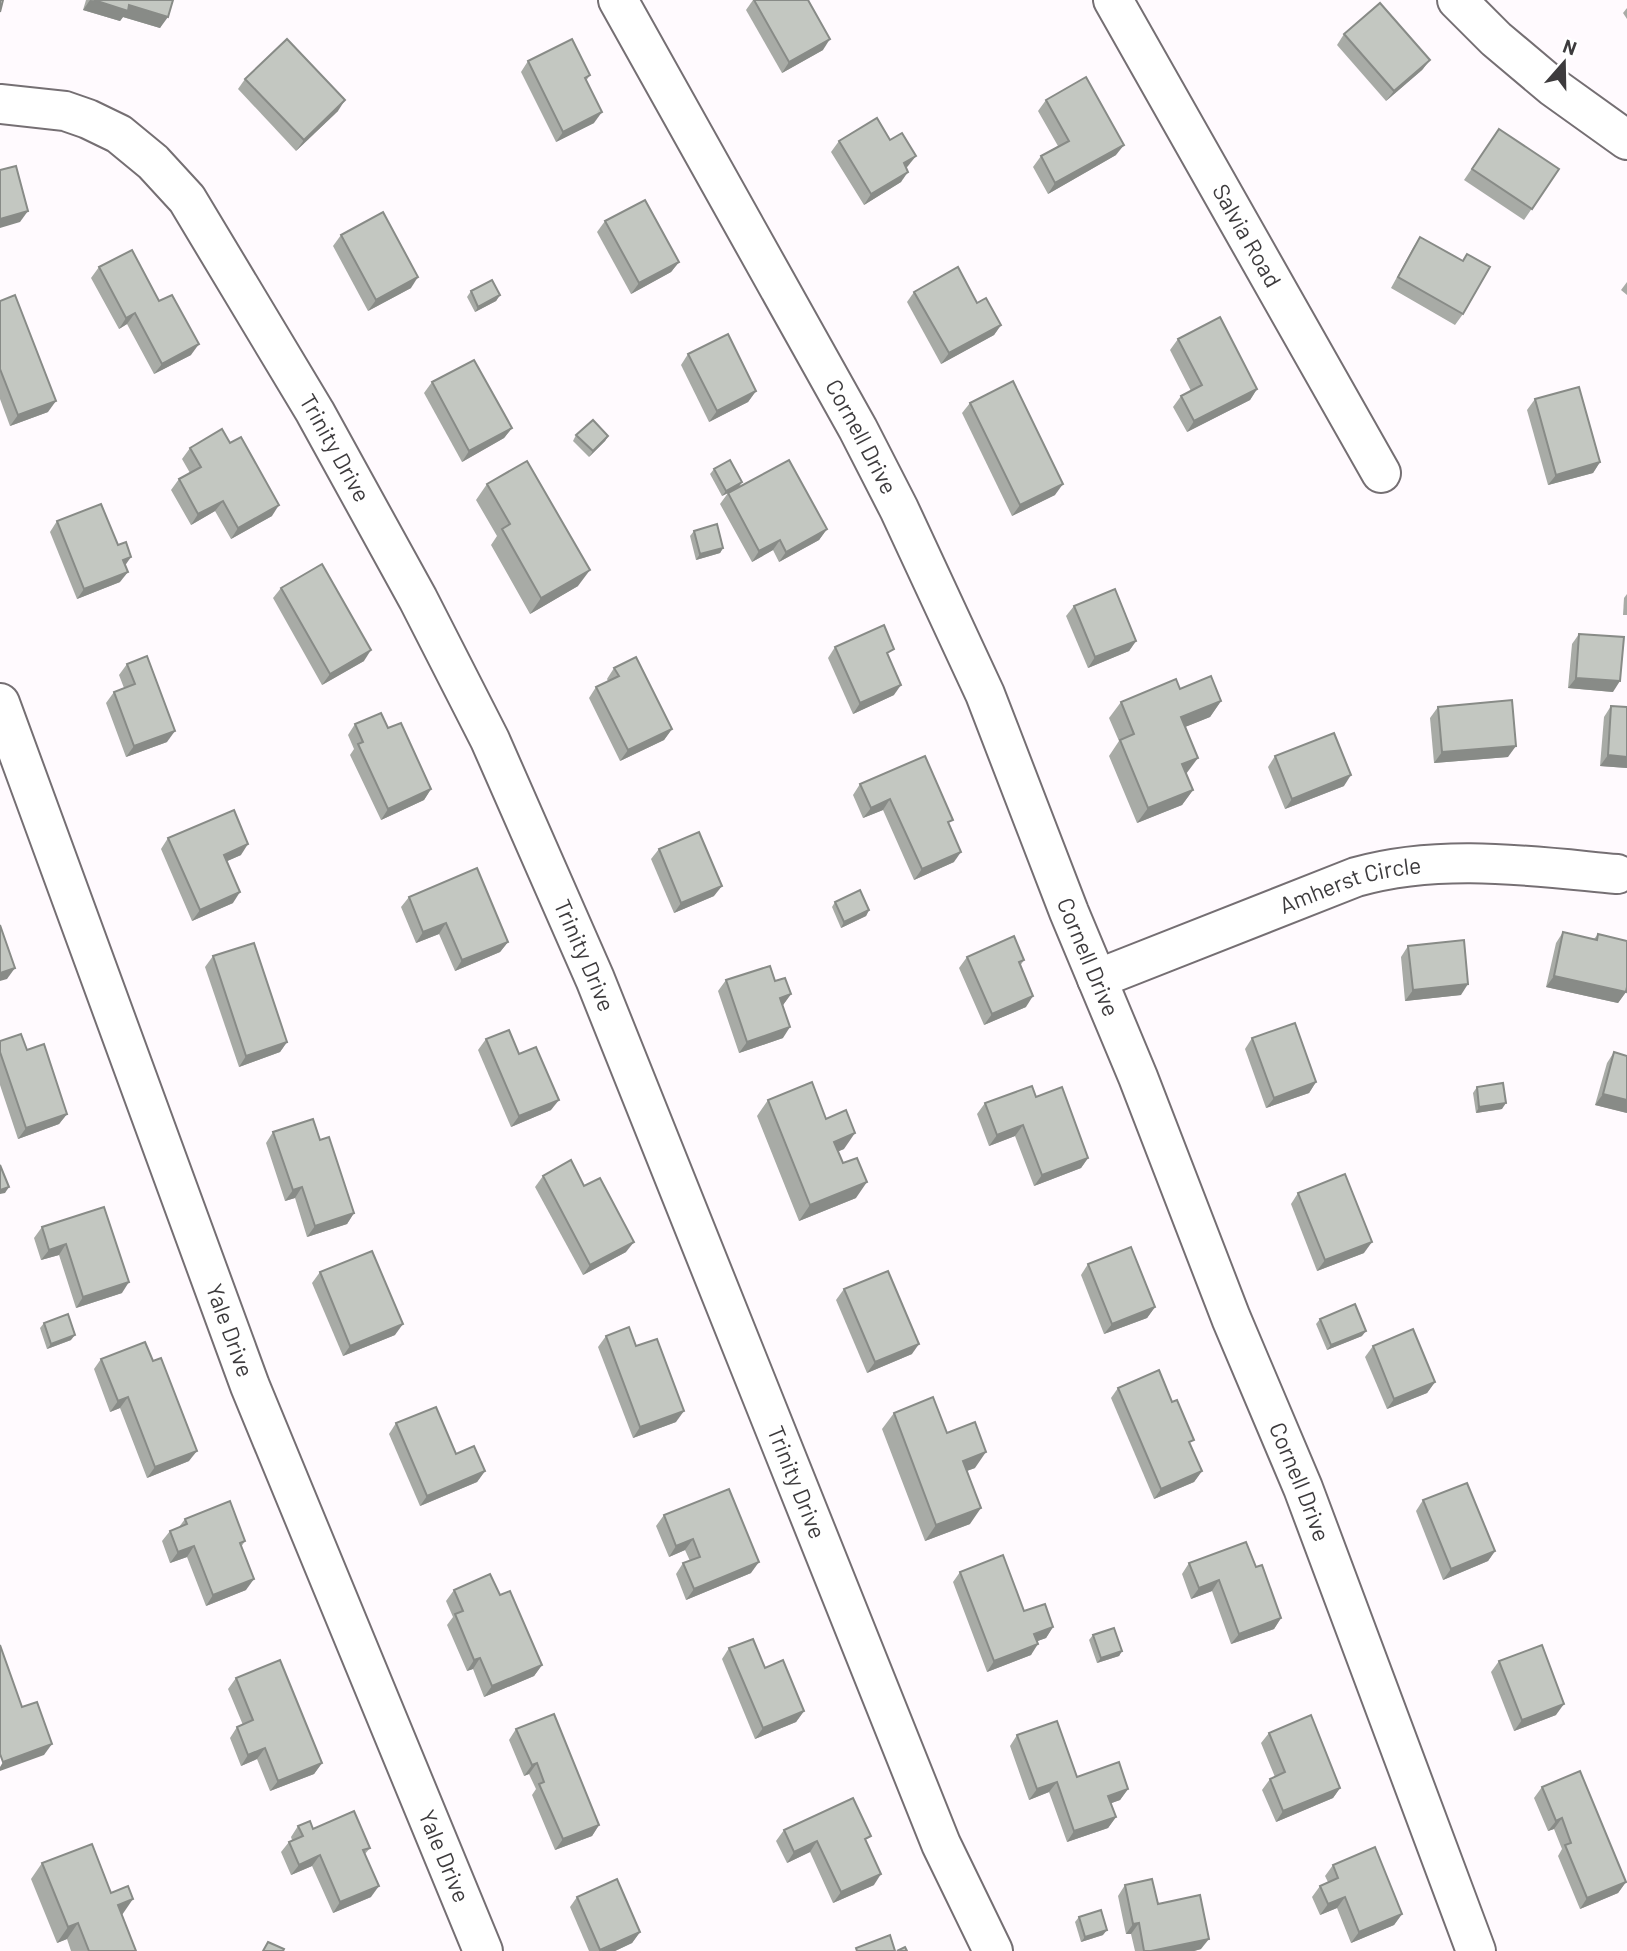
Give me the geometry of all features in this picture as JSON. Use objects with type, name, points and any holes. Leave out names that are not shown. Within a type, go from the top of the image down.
[{"type":"street","name":"Cornell Drive","points":[[618,0],[858,429],[893,497],[985,694],[1231,1318],[1303,1488],[1476,1951]]},
{"type":"street","name":"Salvia Road","points":[[1113,0],[1381,472]]},
{"type":"street","points":[[1457,0],[1496,39],[1553,87],[1627,140]]},
{"type":"street","name":"Trinity Drive","points":[[0,104],[65,111],[119,134],[153,162],[187,199],[315,412],[418,599],[490,740],[595,978],[941,1844],[993,1951]]},
{"type":"street","name":"Yale Drive","points":[[0,703],[250,1386],[483,1951]]},
{"type":"street","name":"Amherst Circle","points":[[1097,979],[1380,870],[1436,863],[1517,865],[1616,874]]},
{"type":"building","points":[[94,0],[173,0],[168,17],[129,5],[128,11]]},
{"type":"building","points":[[754,0],[808,0],[830,39],[789,62]]},
{"type":"building","points":[[1380,3],[1430,60],[1394,91],[1344,34]]},
{"type":"building","points":[[287,39],[345,100],[304,140],[245,79]]},
{"type":"building","points":[[572,39],[590,75],[585,78],[602,112],[563,132],[528,61]]},
{"type":"building","points":[[1086,77],[1124,145],[1055,183],[1041,156],[1069,141],[1046,100]]},
{"type":"building","points":[[877,118],[890,140],[902,133],[916,156],[904,163],[908,172],[871,194],[839,141]]},
{"type":"building","points":[[1499,129],[1559,169],[1532,209],[1472,169]]},
{"type":"building","points":[[16,166],[28,211],[0,219],[0,170]]},
{"type":"building","points":[[645,200],[679,262],[639,283],[605,221]]},
{"type":"building","points":[[383,212],[418,277],[376,300],[341,235]]},
{"type":"building","points":[[1420,237],[1463,261],[1467,254],[1490,267],[1463,314],[1398,277]]},
{"type":"building","points":[[132,250],[159,301],[172,295],[199,344],[162,364],[135,313],[126,318],[99,267]]},
{"type":"building","points":[[958,267],[977,303],[986,298],[1001,325],[949,353],[914,292]]},
{"type":"building","points":[[492,280],[500,295],[478,307],[471,291]]},
{"type":"building","points":[[15,295],[56,401],[18,415],[0,369],[0,301]]},
{"type":"building","points":[[1220,317],[1257,389],[1194,421],[1181,396],[1202,385],[1178,339]]},
{"type":"building","points":[[728,334],[756,391],[717,411],[688,354]]},
{"type":"building","points":[[474,360],[512,428],[469,451],[432,382]]},
{"type":"building","points":[[1013,381],[1063,484],[1020,505],[970,403]]},
{"type":"building","points":[[1579,387],[1600,462],[1556,475],[1535,399]]},
{"type":"building","points":[[593,420],[608,436],[593,451],[576,435]]},
{"type":"building","points":[[222,429],[230,443],[241,437],[279,505],[238,528],[223,501],[198,514],[179,479],[201,467],[190,448]]},
{"type":"building","points":[[730,460],[742,482],[726,491],[714,469]]},
{"type":"building","points":[[789,460],[827,529],[786,552],[780,540],[759,551],[728,493]]},
{"type":"building","points":[[527,461],[590,570],[541,598],[502,529],[510,524],[487,484]]},
{"type":"building","points":[[101,504],[118,545],[126,542],[131,557],[123,560],[128,572],[84,589],[57,521]]},
{"type":"building","points":[[717,524],[723,548],[700,554],[694,531]]},
{"type":"building","points":[[322,564],[371,650],[330,674],[281,588]]},
{"type":"building","points":[[1115,589],[1136,641],[1095,657],[1074,606]]},
{"type":"building","points":[[884,625],[894,649],[887,653],[901,685],[860,703],[835,647]]},
{"type":"building","points":[[1579,634],[1624,637],[1620,681],[1576,678]]},
{"type":"building","points":[[147,656],[175,731],[134,746],[114,692],[135,684],[127,664]]},
{"type":"building","points":[[636,657],[672,729],[628,750],[596,687],[619,676],[614,668]]},
{"type":"building","points":[[1211,676],[1221,701],[1181,717],[1198,758],[1182,764],[1193,790],[1148,808],[1120,740],[1134,734],[1121,702],[1176,679],[1180,689]]},
{"type":"building","points":[[1512,700],[1516,746],[1442,752],[1438,707]]},
{"type":"building","points":[[1611,706],[1627,707],[1627,757],[1608,755]]},
{"type":"building","points":[[381,713],[388,728],[401,723],[431,789],[388,809],[358,744],[363,742],[355,724]]},
{"type":"building","points":[[1334,733],[1351,775],[1292,799],[1275,756]]},
{"type":"building","points":[[925,756],[953,820],[948,822],[961,852],[922,869],[890,799],[871,808],[860,784]]},
{"type":"building","points":[[234,810],[248,844],[224,855],[240,892],[200,910],[168,838]]},
{"type":"building","points":[[699,832],[722,886],[681,903],[659,849]]},
{"type":"building","points":[[477,868],[508,942],[462,960],[446,923],[423,932],[409,897]]},
{"type":"building","points":[[860,890],[869,910],[844,922],[835,902]]},
{"type":"building","points":[[0,925],[15,968],[0,973]]},
{"type":"building","points":[[1563,932],[1597,940],[1598,934],[1627,941],[1626,992],[1554,976]]},
{"type":"building","points":[[1014,936],[1024,960],[1019,962],[1033,996],[992,1014],[967,957]]},
{"type":"building","points":[[1464,940],[1468,984],[1413,990],[1408,946]]},
{"type":"building","points":[[254,943],[287,1042],[246,1056],[213,956]]},
{"type":"building","points":[[770,966],[775,981],[785,978],[791,994],[780,998],[790,1027],[747,1042],[726,980]]},
{"type":"building","points":[[1295,1023],[1316,1082],[1274,1098],[1252,1038]]},
{"type":"building","points":[[509,1030],[519,1054],[536,1047],[559,1100],[519,1116],[486,1039]]},
{"type":"building","points":[[21,1034],[27,1050],[44,1044],[67,1114],[26,1128],[0,1052],[0,1041]]},
{"type":"building","points":[[1614,1052],[1627,1056],[1627,1100],[1603,1094]]},
{"type":"building","points":[[812,1082],[826,1119],[846,1110],[855,1133],[834,1142],[843,1163],[857,1158],[867,1182],[810,1205],[768,1100]]},
{"type":"building","points":[[1503,1083],[1506,1103],[1479,1107],[1477,1087]]},
{"type":"building","points":[[1032,1086],[1036,1097],[1062,1087],[1088,1158],[1042,1175],[1023,1125],[997,1135],[985,1103]]},
{"type":"building","points":[[313,1119],[320,1140],[329,1137],[354,1213],[315,1226],[302,1187],[293,1190],[273,1132]]},
{"type":"building","points":[[571,1160],[584,1186],[600,1178],[634,1242],[590,1265],[543,1176]]},
{"type":"building","points":[[0,1165],[9,1187],[0,1190]]},
{"type":"building","points":[[1345,1174],[1372,1242],[1325,1260],[1298,1193]]},
{"type":"building","points":[[104,1207],[129,1282],[83,1297],[66,1244],[49,1250],[42,1227]]},
{"type":"building","points":[[1131,1247],[1155,1307],[1112,1324],[1088,1264]]},
{"type":"building","points":[[372,1251],[403,1324],[350,1346],[320,1272]]},
{"type":"building","points":[[888,1271],[919,1344],[875,1362],[844,1289]]},
{"type":"building","points":[[1355,1304],[1366,1331],[1331,1345],[1320,1319]]},
{"type":"building","points":[[68,1314],[75,1335],[51,1344],[44,1323]]},
{"type":"building","points":[[629,1327],[636,1346],[657,1339],[684,1411],[640,1427],[606,1336]]},
{"type":"building","points":[[1413,1329],[1435,1382],[1394,1399],[1373,1346]]},
{"type":"building","points":[[145,1342],[153,1361],[161,1358],[197,1451],[155,1467],[128,1397],[118,1401],[101,1359]]},
{"type":"building","points":[[1159,1370],[1172,1402],[1177,1400],[1194,1440],[1189,1442],[1202,1471],[1161,1489],[1118,1388]]},
{"type":"building","points":[[933,1397],[947,1433],[975,1422],[986,1452],[963,1461],[981,1508],[936,1525],[894,1413]]},
{"type":"building","points":[[436,1407],[456,1454],[474,1446],[485,1471],[427,1496],[396,1423]]},
{"type":"building","points":[[1467,1483],[1495,1551],[1451,1569],[1423,1500]]},
{"type":"building","points":[[729,1489],[759,1562],[694,1589],[683,1563],[700,1557],[693,1539],[676,1546],[664,1515]]},
{"type":"building","points":[[230,1501],[245,1541],[240,1543],[254,1579],[213,1595],[194,1546],[178,1552],[170,1531],[187,1524],[185,1519]]},
{"type":"building","points":[[1246,1542],[1256,1567],[1262,1565],[1281,1618],[1239,1634],[1219,1580],[1199,1588],[1189,1563]]},
{"type":"building","points":[[1003,1555],[1024,1611],[1045,1604],[1053,1627],[1034,1634],[1038,1644],[994,1661],[960,1572]]},
{"type":"building","points":[[490,1574],[500,1595],[510,1591],[542,1665],[492,1686],[480,1658],[474,1660],[455,1614],[463,1611],[454,1590]]},
{"type":"building","points":[[1114,1628],[1122,1651],[1101,1658],[1093,1635]]},
{"type":"building","points":[[753,1639],[765,1668],[783,1660],[804,1711],[763,1728],[729,1648]]},
{"type":"building","points":[[0,1645],[22,1707],[37,1702],[52,1744],[3,1762],[0,1754]]},
{"type":"building","points":[[1542,1645],[1564,1704],[1522,1720],[1499,1661]]},
{"type":"building","points":[[280,1660],[322,1763],[278,1781],[265,1748],[248,1755],[237,1727],[253,1720],[236,1678]]},
{"type":"building","points":[[554,1714],[599,1825],[563,1839],[539,1784],[544,1782],[537,1763],[532,1765],[516,1729]]},
{"type":"building","points":[[1311,1715],[1340,1788],[1283,1811],[1270,1779],[1285,1772],[1269,1733]]},
{"type":"building","points":[[1057,1721],[1077,1777],[1119,1762],[1128,1789],[1108,1796],[1116,1817],[1074,1831],[1057,1782],[1037,1789],[1017,1735]]},
{"type":"building","points":[[1580,1771],[1626,1882],[1587,1898],[1565,1845],[1571,1843],[1562,1818],[1556,1821],[1542,1787]]},
{"type":"building","points":[[853,1798],[871,1836],[865,1839],[881,1874],[841,1892],[817,1841],[794,1852],[784,1830]]},
{"type":"building","points":[[354,1811],[370,1848],[363,1850],[379,1886],[340,1902],[320,1855],[299,1865],[289,1842],[303,1836],[298,1826],[310,1821],[313,1829]]},
{"type":"building","points":[[92,1844],[111,1893],[128,1886],[133,1899],[118,1905],[136,1951],[89,1951],[78,1923],[68,1927],[42,1863]]},
{"type":"building","points":[[1375,1847],[1402,1914],[1359,1932],[1345,1897],[1328,1904],[1320,1886],[1338,1878],[1333,1865]]},
{"type":"building","points":[[617,1879],[640,1932],[600,1950],[577,1897]]},
{"type":"building","points":[[1152,1879],[1158,1904],[1200,1895],[1209,1939],[1144,1951],[1139,1923],[1133,1924],[1125,1885]]},
{"type":"building","points":[[1101,1910],[1107,1930],[1085,1937],[1079,1917]]},
{"type":"building","points":[[890,1935],[895,1951],[857,1951],[856,1948]]},
{"type":"building","points":[[268,1942],[284,1949],[283,1951],[263,1951]]}]
